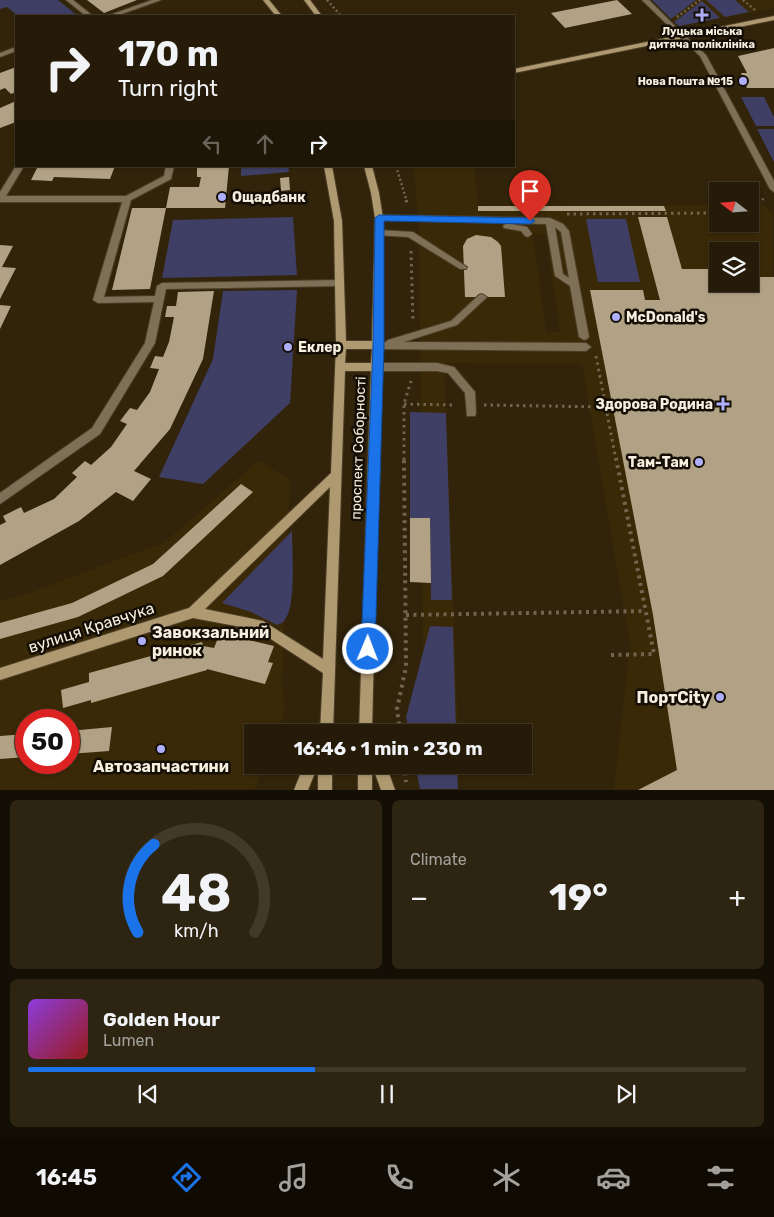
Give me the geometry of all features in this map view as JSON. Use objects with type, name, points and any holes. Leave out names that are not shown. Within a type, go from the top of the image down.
[{"type":"main road","points":[[266,0],[278,15]]},
{"type":"main road","points":[[307,0],[318,15]]},
{"type":"main road","points":[[515,71],[774,18]]},
{"type":"main road","name":"проспект Соборності","points":[[326,724],[341,345],[338,221],[328,167]]},
{"type":"main road","name":"проспект Соборності","points":[[367,724],[370,550],[378,346],[379,225],[376,193],[368,167]]},
{"type":"main road","points":[[341,345],[378,346]]},
{"type":"main road","points":[[340,367],[377,367]]},
{"type":"main road","points":[[193,612],[336,475]]},
{"type":"main road","points":[[193,612],[259,625],[328,669]]},
{"type":"main road","name":"вулиця Кравчука","points":[[0,674],[193,612]]},
{"type":"main road","points":[[301,790],[307,774]]},
{"type":"main road","points":[[324,790],[325,774]]},
{"type":"main road","points":[[365,774],[365,790]]},
{"type":"main road","points":[[382,774],[388,790]]},
{"type":"street","points":[[69,0],[89,15]]},
{"type":"street","points":[[113,15],[158,0]]},
{"type":"street","points":[[645,0],[703,55],[774,189]]},
{"type":"street","points":[[0,55],[15,50]]},
{"type":"street","points":[[19,167],[1,199],[127,199],[168,177],[170,167]]},
{"type":"street","points":[[127,199],[98,300],[159,299]]},
{"type":"street","points":[[378,346],[588,344],[565,231],[560,226],[550,221],[379,225]]},
{"type":"street","points":[[550,221],[559,276],[575,285]]},
{"type":"street","points":[[379,225],[410,234],[463,267]]},
{"type":"street","points":[[379,225],[515,226],[524,229],[528,234]]},
{"type":"street","points":[[0,499],[96,431],[150,343],[162,286],[340,283]]},
{"type":"street","points":[[378,346],[454,323],[482,297]]},
{"type":"street","points":[[377,367],[437,367],[451,370],[470,392],[471,409]]},
{"type":"path","points":[[327,0],[341,15]]},
{"type":"path","points":[[669,23],[700,0]]},
{"type":"path","points":[[759,201],[765,198],[774,199]]},
{"type":"path","points":[[410,234],[412,336]]},
{"type":"path","points":[[588,344],[606,406],[654,654],[611,655]]},
{"type":"path","points":[[399,724],[397,709],[406,667],[404,404],[412,377],[412,367]]},
{"type":"path","points":[[404,404],[471,409],[606,406]]},
{"type":"path","points":[[406,615],[646,611]]},
{"type":"path","points":[[405,774],[406,782]]},
{"type":"shaded area","points":[[0,0],[58,0],[77,15],[17,15],[7,7],[0,9]]},
{"type":"shaded area","name":"Луцька міська дитяча поліклініка","points":[[652,0],[774,0],[774,8],[679,26]]},
{"type":"shaded area","points":[[652,0],[696,0],[671,19]]},
{"type":"shaded area","points":[[706,0],[735,0],[749,12],[725,17]]},
{"type":"shaded area","points":[[702,1],[720,18],[679,26],[674,22]]},
{"type":"shaded area","points":[[741,97],[764,97],[774,117],[774,126],[756,126]]},
{"type":"shaded area","points":[[757,129],[774,129],[774,162]]},
{"type":"shaded area","points":[[241,167],[288,167],[289,172],[241,176]]},
{"type":"shaded area","points":[[414,167],[474,167],[478,206],[709,205],[709,232],[759,232],[759,201],[773,213],[774,789],[614,789],[630,644],[582,364],[444,363],[458,724],[424,724],[419,229]],"holes":[[[533,234],[546,235],[560,332],[546,332]]]},
{"type":"shaded area","points":[[293,217],[297,275],[162,278],[173,220]]},
{"type":"shaded area","points":[[586,219],[626,219],[640,282],[598,282]]},
{"type":"shaded area","points":[[297,290],[290,403],[203,484],[159,477],[213,359],[223,291]]},
{"type":"shaded area","points":[[410,412],[446,413],[452,600],[431,600],[430,518],[410,518]]},
{"type":"shaded area","name":"Завокзальний ринок","points":[[258,461],[290,479],[282,682],[285,712],[280,724],[244,724],[244,774],[261,774],[255,789],[0,790],[0,601],[32,592],[165,542]]},
{"type":"shaded area","points":[[292,531],[291,601],[289,611],[283,622],[277,625],[251,612],[222,603]]},
{"type":"shaded area","points":[[430,626],[453,627],[456,724],[407,724],[406,717]]},
{"type":"shaded area","points":[[417,774],[457,774],[458,789],[420,789]]},
{"type":"building","points":[[87,0],[137,0],[104,13]]},
{"type":"building","points":[[617,0],[632,14],[565,28],[551,13]]},
{"type":"building","points":[[774,48],[774,88],[747,88],[741,73],[747,73],[738,56]]},
{"type":"building","points":[[15,67],[15,92],[11,94],[5,88],[0,90],[0,73]]},
{"type":"building","points":[[15,101],[15,122],[0,128],[0,108]]},
{"type":"building","points":[[38,167],[115,167],[110,179],[54,177],[52,181],[31,180]]},
{"type":"building","points":[[197,167],[229,167],[225,208],[166,208],[170,187],[199,187],[201,177],[197,177]]},
{"type":"building","points":[[289,177],[290,190],[281,191],[280,178]]},
{"type":"building","points":[[478,206],[664,206],[666,211],[478,211]]},
{"type":"building","points":[[132,208],[166,208],[150,289],[112,290]]},
{"type":"building","name":"Там-Там","points":[[638,217],[667,217],[682,269],[709,269],[709,292],[759,292],[759,277],[774,277],[774,790],[638,790],[677,770],[653,615],[590,290],[643,290],[645,300],[660,300]]},
{"type":"building","points":[[476,235],[491,237],[501,246],[505,297],[465,297],[463,246],[467,239]]},
{"type":"building","points":[[0,245],[13,246],[2,267],[16,268],[0,299]]},
{"type":"building","points":[[214,291],[203,359],[170,429],[134,471],[151,479],[133,501],[116,492],[79,521],[0,565],[0,525],[6,522],[3,516],[21,507],[24,513],[54,499],[77,477],[72,473],[85,461],[91,465],[111,447],[127,424],[120,421],[130,408],[137,410],[150,392],[159,369],[150,368],[155,356],[163,357],[169,342],[174,317],[165,317],[167,306],[176,306],[178,292]]},
{"type":"building","points":[[0,305],[11,306],[0,329]]},
{"type":"building","points":[[241,484],[253,492],[163,576],[78,617],[0,639],[0,623],[72,603],[153,564]]},
{"type":"building","points":[[410,518],[430,518],[431,583],[410,582]]},
{"type":"building","points":[[220,633],[274,646],[268,662],[273,663],[265,684],[207,669],[91,703],[91,700],[63,708],[61,690],[89,682],[89,673],[202,642],[203,646],[214,648]]},
{"type":"building","points":[[112,727],[109,751],[80,753],[80,730]]},
{"type":"building","points":[[15,735],[15,758],[0,759],[0,736]]},
{"type":"place","name":"Луцька міська дитяча поліклініка","points":[[702,15]]},
{"type":"place","name":"Нова Пошта №15","points":[[743,81]]},
{"type":"place","name":"Ощадбанк","points":[[222,197]]},
{"type":"place","name":"McDonald's","points":[[616,317]]},
{"type":"place","name":"Еклер","points":[[288,347]]},
{"type":"place","name":"Здорова Родина","points":[[723,404]]},
{"type":"place","name":"Там-Там","points":[[699,462]]},
{"type":"place","name":"Завокзальний ринок","points":[[142,641]]},
{"type":"place","name":"ПортCity","points":[[720,697]]},
{"type":"place","name":"Автозапчастини","points":[[161,749]]},
{"type":"route","points":[[368,649],[378,346],[379,218],[530,221]]}]
